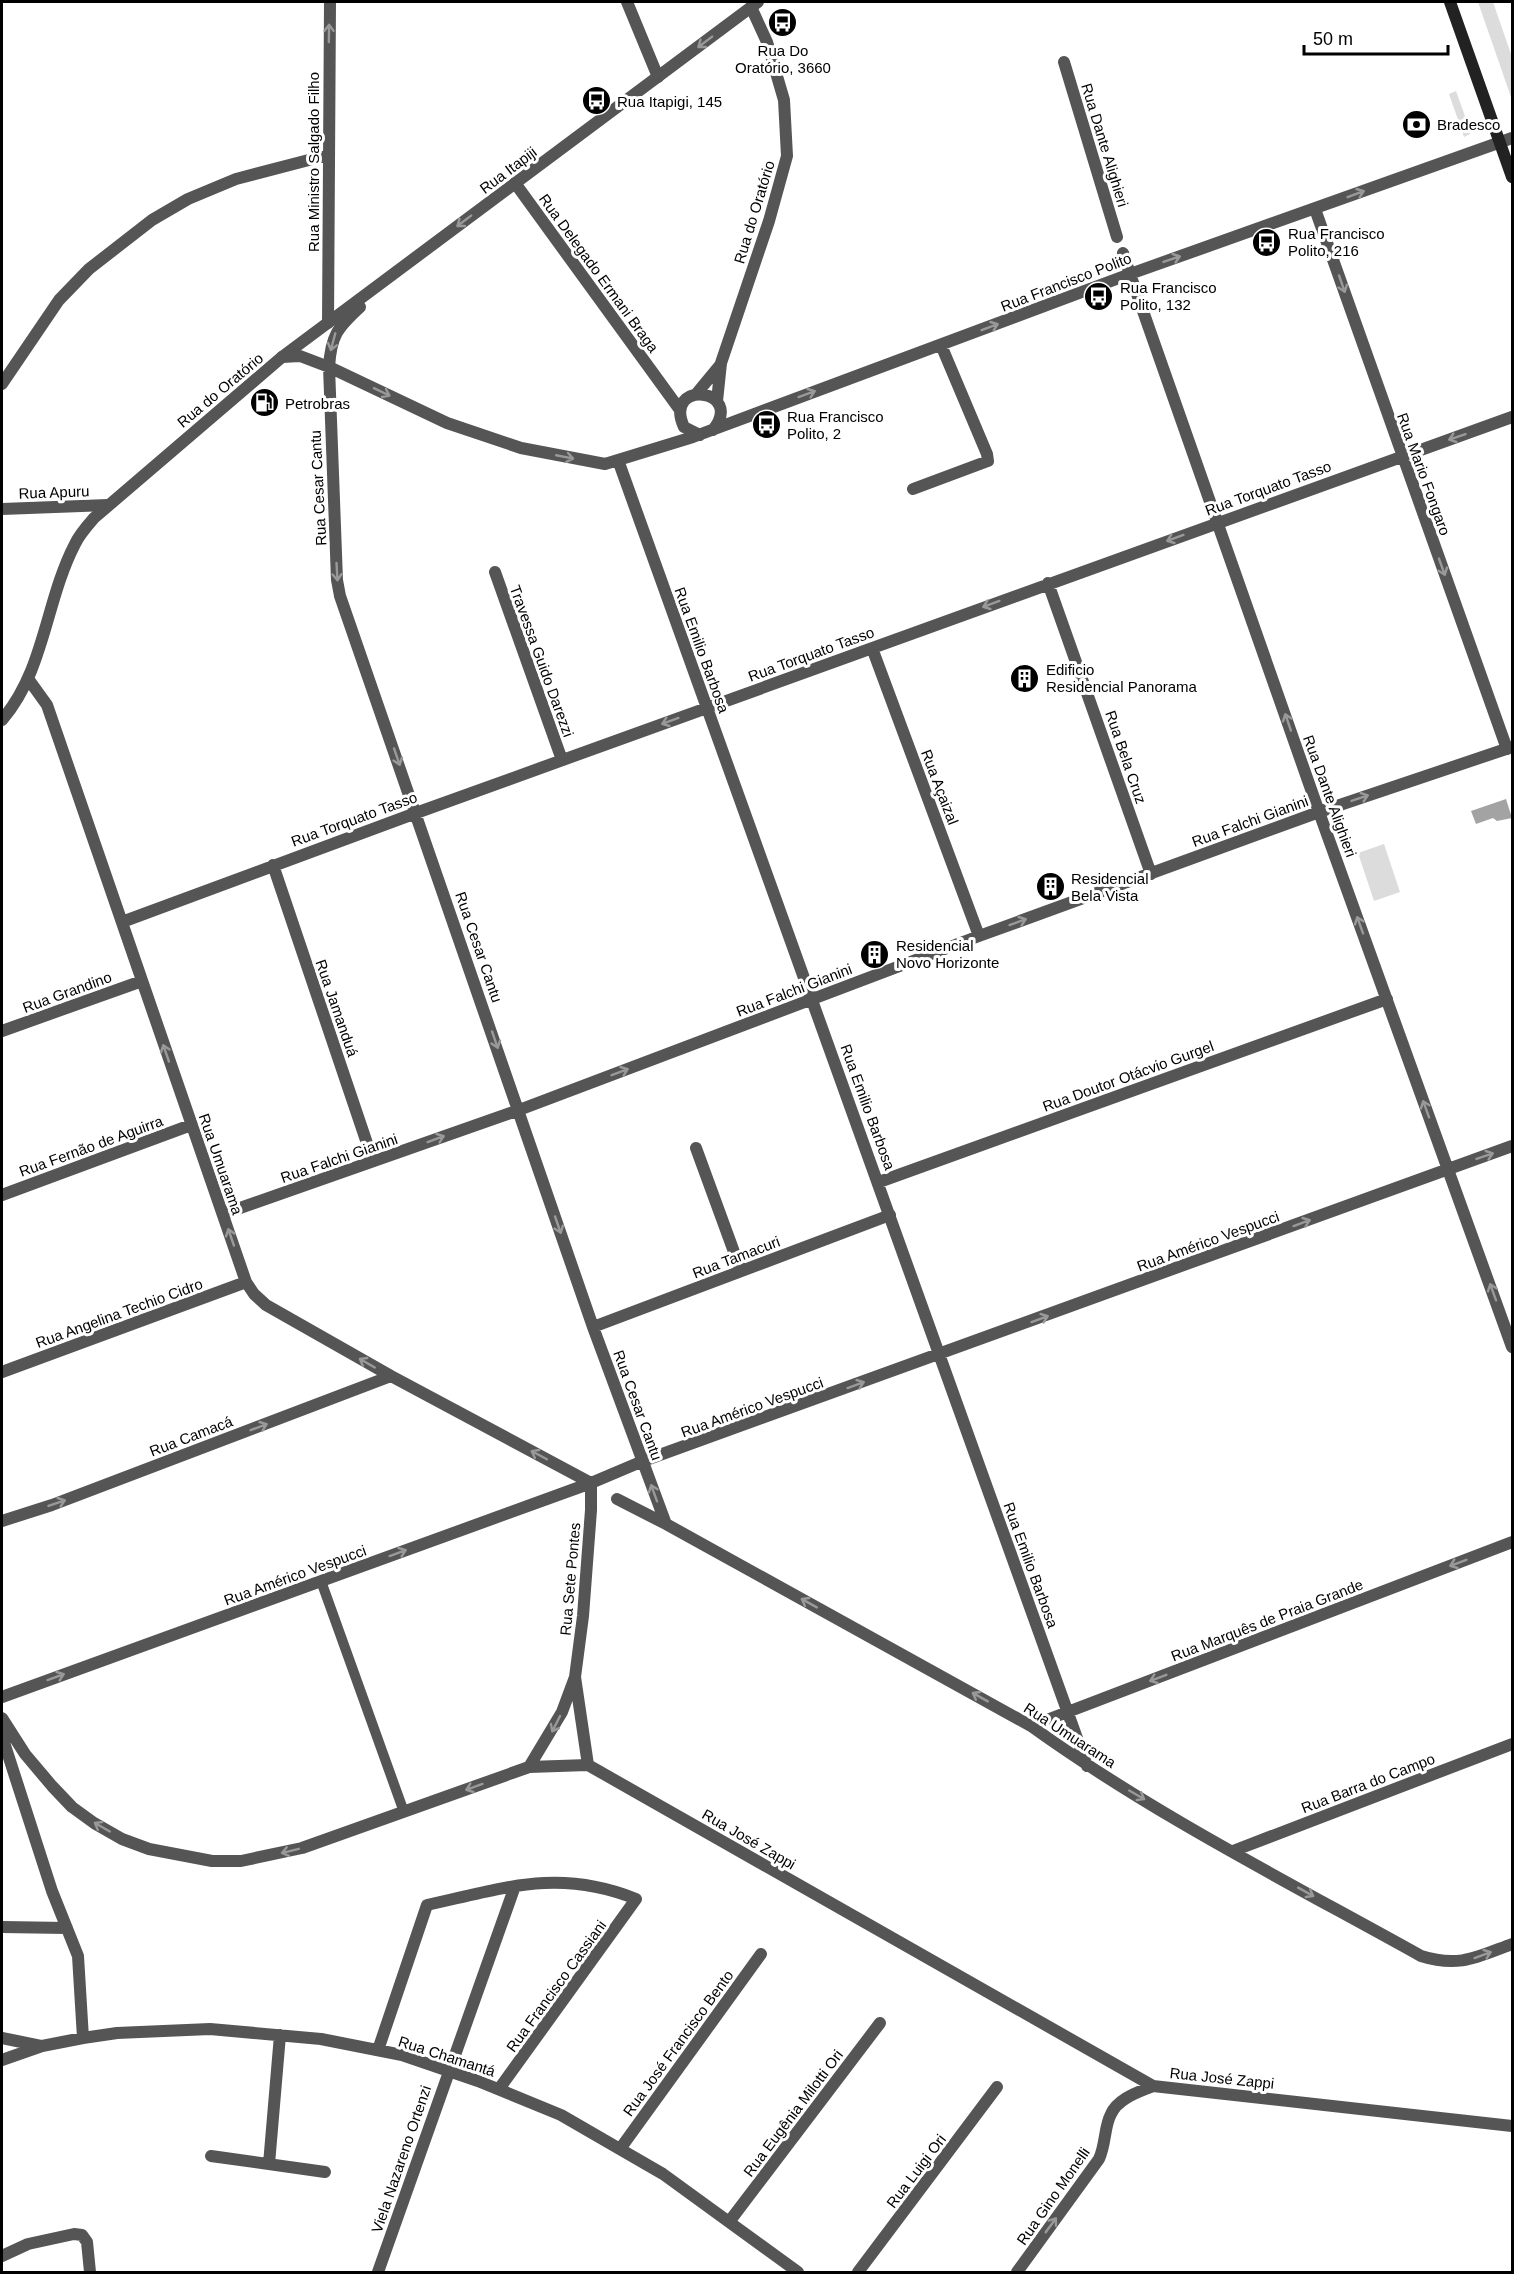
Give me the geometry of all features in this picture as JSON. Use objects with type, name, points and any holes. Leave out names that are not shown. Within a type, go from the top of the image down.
[{"type":"main road","points":[[1450,2],[1512,177]]},
{"type":"street","name":"Rua Ministro Salgado Filho","points":[[328,322],[330,2]]},
{"type":"street","points":[[627,2],[658,77]]},
{"type":"street","name":"Rua Itapiji","points":[[282,357],[755,4]]},
{"type":"street","name":"Rua do Oratório","points":[[717,401],[722,363],[770,221],[787,156],[784,100],[755,4]]},
{"type":"street","name":"Rua Dante Alighieri","points":[[1064,62],[1118,237]]},
{"type":"street","name":"Rua Francisco Polito","points":[[700,435],[1130,274],[1512,138]]},
{"type":"street","points":[[2,384],[59,300],[89,269],[152,220],[188,199],[236,179],[328,155]]},
{"type":"street","name":"Rua Delegado Ermani Braga","points":[[515,183],[680,410]]},
{"type":"street","name":"Rua Mario Fongaro","points":[[1315,209],[1402,456],[1510,748]]},
{"type":"street","name":"Rua Dante Alighieri","points":[[1123,253],[1319,812],[1512,1347]]},
{"type":"street","name":"Rua Cesar Cantu","points":[[400,270],[346,320],[335,333],[331,345],[329,366],[338,587],[593,1327],[666,1524]]},
{"type":"street","points":[[913,489],[988,461],[941,345]]},
{"type":"street","name":"Rua do Oratório","points":[[2,720],[14,706],[29,680],[75,543],[94,518],[282,357],[300,356],[329,366],[447,423],[521,448],[604,464],[700,435]]},
{"type":"street","name":"Rua do Oratório","points":[[693,395],[722,363]]},
{"type":"street","name":"Rua Delegado Ermani Braga","points":[[658,380],[693,395]]},
{"type":"street","points":[[700,435],[684,427],[681,419],[680,410],[683,402],[693,395],[708,394],[717,401],[721,411],[719,422],[713,430]]},
{"type":"street","name":"Rua Torquato Tasso","points":[[122,922],[1048,583],[1512,417]]},
{"type":"street","name":"Rua Emilio Barbosa","points":[[618,460],[1087,1766]]},
{"type":"street","name":"Rua Apuru","points":[[2,509],[108,505]]},
{"type":"street","name":"Travessa Guido Darezzi","points":[[495,572],[562,760]]},
{"type":"street","name":"Rua Bela Cruz","points":[[1048,583],[1151,874]]},
{"type":"street","name":"Rua Açaizal","points":[[872,648],[980,936]]},
{"type":"street","name":"Rua Umuarama","points":[[29,680],[47,705],[246,1282],[254,1294],[266,1305],[391,1376],[591,1483]]},
{"type":"street","name":"Rua Falchi Gianini","points":[[223,1214],[519,1110],[980,936],[1319,812],[1510,748]]},
{"type":"street","name":"Rua Jamanduá","points":[[273,865],[373,1161]]},
{"type":"street","name":"Rua Grandino","points":[[2,1031],[142,981]]},
{"type":"street","name":"Rua Doutor Otácvio Gurgel","points":[[879,1182],[1387,999]]},
{"type":"street","name":"Rua Fernão de Aguirra","points":[[2,1195],[191,1125]]},
{"type":"street","name":"Rua Américo Vespucci","points":[[2,1697],[591,1483],[643,1461],[1512,1146]]},
{"type":"street","points":[[696,1148],[741,1271]]},
{"type":"street","name":"Rua Tamacuri","points":[[593,1327],[890,1215]]},
{"type":"street","name":"Rua Angelina Techio Cidro","points":[[2,1372],[246,1282]]},
{"type":"street","name":"Rua Camacá","points":[[2,1521],[52,1505],[391,1376]]},
{"type":"street","name":"Rua Sete Pontes","points":[[529,1767],[562,1712],[575,1677],[584,1605],[591,1483]]},
{"type":"street","name":"Rua Umuarama","points":[[616,1499],[666,1524],[1031,1726],[1087,1766],[1421,1956],[1453,1962],[1467,1960],[1512,1944]]},
{"type":"street","name":"Rua Marquês de Praia Grande","points":[[1031,1726],[1512,1542]]},
{"type":"street","name":"Rua Sete Pontes","points":[[575,1677],[588,1765]]},
{"type":"street","points":[[2,1718],[25,1754],[72,1807],[94,1823],[122,1839],[149,1849],[180,1857],[212,1861],[241,1861],[302,1848],[529,1767],[588,1765]]},
{"type":"street","points":[[2,1736],[52,1891],[78,1956],[83,2038]]},
{"type":"street","name":"Rua Barra do Campo","points":[[1233,1851],[1512,1744]]},
{"type":"street","name":"Rua José Zappi","points":[[588,1765],[1154,2085],[1512,2126]]},
{"type":"street","name":"Rua Francisco Cassiani","points":[[499,2089],[636,1899],[601,1887],[576,1883],[552,1882],[515,1886]]},
{"type":"street","points":[[378,2050],[426,1905],[515,1886]]},
{"type":"street","name":"Viela Nazareno Ortenzi","points":[[378,2272],[515,1886]]},
{"type":"street","points":[[2,1927],[67,1928]]},
{"type":"street","name":"Rua José Francisco Bento","points":[[620,2149],[761,1954]]},
{"type":"street","name":"Rua Eugênia Milotti Ori","points":[[729,2222],[880,2023]]},
{"type":"street","name":"Rua Chamantá","points":[[2,2060],[42,2046],[117,2032],[210,2029],[321,2039],[402,2055],[499,2089],[561,2115],[663,2174],[798,2272]]},
{"type":"street","points":[[269,2164],[280,2036]]},
{"type":"street","points":[[2,2038],[42,2046]]},
{"type":"street","name":"Rua Gino Monelli","points":[[1017,2272],[1098,2159],[1104,2146],[1111,2112],[1131,2095],[1154,2085]]},
{"type":"street","name":"Rua Luigi Ori","points":[[858,2272],[997,2087]]},
{"type":"street","points":[[211,2156],[325,2172]]},
{"type":"street","points":[[2,2256],[28,2244],[78,2234],[84,2236],[87,2242],[90,2272]]},
{"type":"lane","points":[[321,1581],[404,1812]]},
{"type":"shaded area","points":[[1478,2],[1493,2],[1512,57],[1512,100]]},
{"type":"shaded area","points":[[1456,91],[1470,130],[1470,134],[1464,137],[1449,94]]},
{"type":"shaded area","points":[[1506,799],[1512,818],[1497,821],[1493,818],[1476,824],[1471,811]]},
{"type":"shaded area","points":[[1384,844],[1400,892],[1374,901],[1358,853]]},
{"type":"place","name":"Rua Do Oratório, 3660","points":[[783,23]]},
{"type":"place","name":"Rua Itapigi, 145","points":[[596,101]]},
{"type":"place","name":"Bradesco","points":[[1416,124]]},
{"type":"place","name":"Rua Francisco Polito, 216","points":[[1267,242]]},
{"type":"place","name":"Rua Francisco Polito, 132","points":[[1099,296]]},
{"type":"place","name":"Petrobras","points":[[264,403]]},
{"type":"place","name":"Rua Francisco Polito, 2","points":[[766,425]]},
{"type":"place","name":"Edificio Residencial Panorama","points":[[1025,678]]},
{"type":"place","name":"Residencial Bela Vista","points":[[1050,887]]},
{"type":"place","name":"Residencial Novo Horizonte","points":[[875,954]]}]
